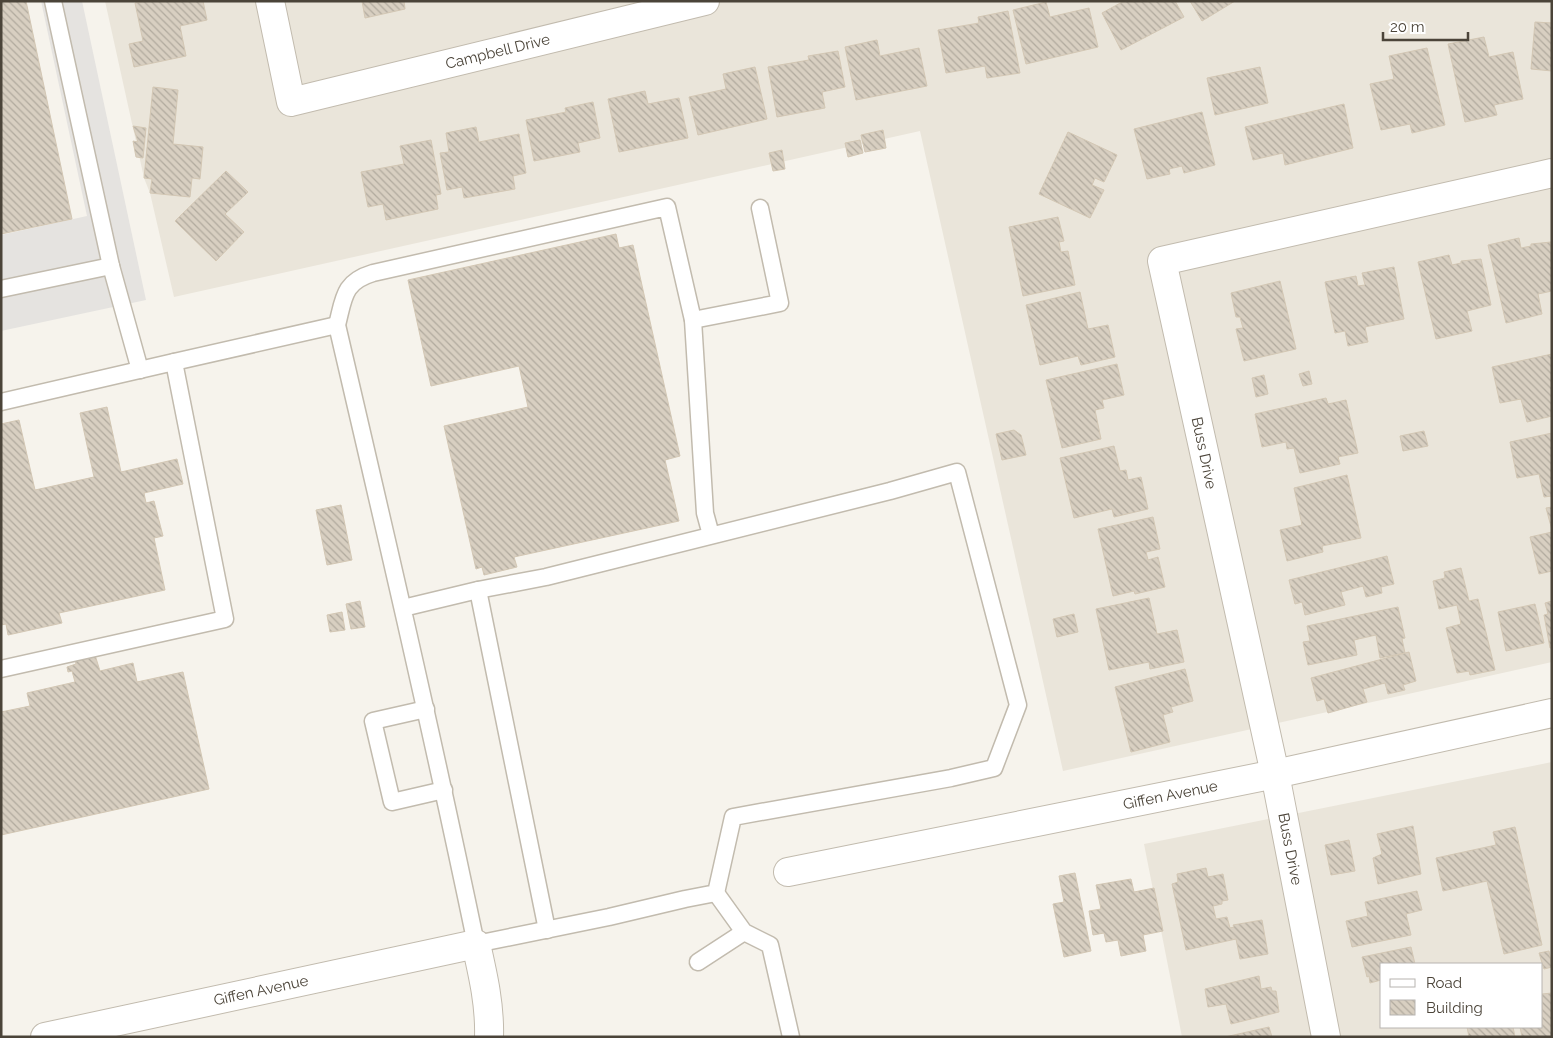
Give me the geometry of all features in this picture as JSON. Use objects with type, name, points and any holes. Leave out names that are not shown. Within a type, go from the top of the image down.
[{"type":"street","name":"Campbell Drive","points":[[270,1],[291,102],[705,1]]},
{"type":"street","name":"Buss Drive","points":[[1326,1037],[1275,774],[1162,261],[1552,173]]},
{"type":"street","name":"Giffen Avenue","points":[[788,872],[1275,774],[1552,713]]},
{"type":"street","name":"Giffen Avenue","points":[[45,1037],[476,944]]},
{"type":"street","points":[[476,944],[486,986],[490,1024],[489,1037]]},
{"type":"lane","points":[[53,1],[111,266],[140,370]]},
{"type":"lane","points":[[711,535],[706,513],[693,320],[667,207],[360,277],[348,289],[337,325],[404,608],[476,944],[716,893]]},
{"type":"lane","points":[[693,320],[780,303],[760,208]]},
{"type":"lane","points":[[1,289],[111,266]]},
{"type":"lane","points":[[1,402],[337,325]]},
{"type":"lane","points":[[1,669],[225,620],[174,362]]},
{"type":"lane","points":[[404,608],[478,590],[546,577],[890,491],[957,472],[1018,705],[994,768],[951,778],[733,817],[716,893],[744,932],[770,945],[791,1037]]},
{"type":"lane","points":[[478,590],[547,930]]},
{"type":"lane","points":[[426,710],[373,721],[392,802],[444,790]]},
{"type":"lane","points":[[698,962],[744,932]]},
{"type":"shaded area","points":[[41,1],[82,1],[146,300],[1,331],[1,235],[87,216]]},
{"type":"shaded area","points":[[105,1],[1552,1],[1552,662],[1063,771],[920,131],[174,297],[150,193],[144,178]]},
{"type":"shaded area","points":[[1552,762],[1552,1037],[1182,1037],[1144,844]]},
{"type":"building","points":[[1,1],[26,1],[72,219],[1,234]]},
{"type":"building","points":[[145,1],[203,1],[207,20],[180,26],[186,56],[134,67],[129,44],[143,41],[135,3]]},
{"type":"building","points":[[362,1],[404,1],[405,9],[365,18]]},
{"type":"building","points":[[1124,1],[1175,1],[1184,17],[1121,50],[1102,13]]},
{"type":"building","points":[[1190,1],[1235,1],[1202,21]]},
{"type":"building","points":[[1046,2],[1050,17],[1089,8],[1098,47],[1026,64],[1013,10]]},
{"type":"building","points":[[1008,11],[1020,73],[987,78],[985,66],[946,73],[938,30],[979,23],[978,17]]},
{"type":"building","points":[[1535,22],[1552,23],[1552,71],[1531,69]]},
{"type":"building","points":[[1484,37],[1489,57],[1513,52],[1523,99],[1494,105],[1497,115],[1465,122],[1448,44]]},
{"type":"building","points":[[877,40],[880,56],[919,48],[927,86],[856,100],[845,47]]},
{"type":"building","points":[[1427,48],[1445,125],[1412,133],[1410,124],[1381,130],[1370,84],[1394,79],[1389,56]]},
{"type":"building","points":[[838,51],[845,87],[822,92],[825,108],[777,117],[768,67],[809,60],[808,56]]},
{"type":"building","points":[[755,67],[767,119],[698,135],[689,97],[726,89],[723,74]]},
{"type":"building","points":[[1260,67],[1268,103],[1215,115],[1207,78]]},
{"type":"building","points":[[153,87],[178,90],[173,144],[203,147],[200,179],[192,178],[190,197],[150,193],[152,179],[144,178]]},
{"type":"building","points":[[645,91],[648,104],[679,98],[688,138],[619,152],[608,99]]},
{"type":"building","points":[[593,102],[600,138],[578,143],[580,152],[534,161],[526,120],[566,112],[565,108]]},
{"type":"building","points":[[1344,104],[1353,148],[1285,165],[1283,153],[1253,160],[1245,127]]},
{"type":"building","points":[[1202,112],[1215,165],[1184,173],[1182,166],[1169,169],[1170,174],[1147,179],[1134,129]]},
{"type":"building","points":[[133,126],[146,128],[143,158],[136,157],[133,141],[138,142]]},
{"type":"building","points":[[476,127],[479,142],[519,134],[526,173],[513,176],[515,189],[464,198],[462,187],[447,190],[440,153],[449,152],[446,133]]},
{"type":"building","points":[[883,130],[886,148],[865,152],[861,135]]},
{"type":"building","points":[[1068,132],[1117,155],[1104,182],[1095,178],[1092,185],[1104,190],[1090,218],[1039,194]]},
{"type":"building","points":[[431,140],[441,194],[436,195],[438,209],[386,220],[383,204],[368,207],[361,172],[404,164],[400,146]]},
{"type":"building","points":[[860,140],[863,153],[848,157],[845,143]]},
{"type":"building","points":[[782,150],[785,169],[773,171],[769,153]]},
{"type":"building","points":[[226,171],[248,192],[225,214],[244,232],[216,261],[175,221]]},
{"type":"building","points":[[1058,217],[1064,241],[1059,242],[1061,252],[1068,251],[1075,285],[1023,296],[1009,227]]},
{"type":"building","points":[[616,234],[619,248],[633,245],[680,456],[665,460],[679,521],[514,557],[517,567],[484,575],[482,567],[476,569],[444,426],[528,407],[519,366],[431,386],[408,280]]},
{"type":"building","points":[[1519,238],[1521,248],[1531,246],[1531,244],[1551,242],[1552,291],[1538,294],[1542,314],[1506,323],[1488,245]]},
{"type":"building","points":[[1449,255],[1452,265],[1461,263],[1461,261],[1481,259],[1491,305],[1467,311],[1472,331],[1436,339],[1418,262]]},
{"type":"building","points":[[1394,267],[1404,319],[1365,327],[1368,342],[1348,346],[1345,331],[1335,333],[1325,282],[1356,276],[1358,286],[1365,285],[1362,273]]},
{"type":"building","points":[[1280,281],[1296,349],[1244,361],[1236,329],[1243,328],[1240,317],[1236,317],[1231,293]]},
{"type":"building","points":[[1080,292],[1088,329],[1108,325],[1115,357],[1081,365],[1078,356],[1040,365],[1026,305]]},
{"type":"building","points":[[1552,354],[1552,416],[1527,422],[1521,399],[1500,403],[1492,367]]},
{"type":"building","points":[[1117,364],[1124,395],[1102,400],[1104,408],[1095,410],[1101,439],[1062,448],[1046,380]]},
{"type":"building","points":[[1309,371],[1312,384],[1303,386],[1299,374]]},
{"type":"building","points":[[1264,375],[1268,394],[1256,397],[1252,378]]},
{"type":"building","points":[[1326,398],[1328,404],[1346,400],[1358,453],[1338,457],[1340,464],[1300,473],[1294,448],[1287,449],[1286,442],[1262,447],[1255,414]]},
{"type":"building","points":[[107,407],[121,472],[177,459],[183,484],[144,493],[146,503],[154,501],[163,536],[154,538],[165,590],[59,613],[62,623],[8,635],[6,624],[1,625],[1,424],[19,420],[35,490],[94,477],[80,413]]},
{"type":"building","points":[[1014,430],[1021,435],[1026,455],[1002,460],[996,434]]},
{"type":"building","points":[[1424,431],[1428,446],[1403,451],[1400,436]]},
{"type":"building","points":[[1552,433],[1552,496],[1544,497],[1539,474],[1517,478],[1510,442]]},
{"type":"building","points":[[1114,446],[1120,471],[1126,470],[1128,480],[1141,477],[1148,509],[1114,517],[1112,509],[1074,518],[1060,458]]},
{"type":"building","points":[[1347,475],[1361,538],[1322,546],[1323,552],[1287,561],[1280,530],[1302,525],[1294,488]]},
{"type":"building","points":[[341,505],[352,560],[327,565],[316,510]]},
{"type":"building","points":[[1552,507],[1552,530],[1546,508]]},
{"type":"building","points":[[1153,517],[1160,549],[1146,552],[1148,560],[1158,557],[1165,587],[1135,594],[1134,591],[1113,596],[1098,529]]},
{"type":"building","points":[[1552,532],[1552,571],[1539,574],[1530,537]]},
{"type":"building","points":[[1387,556],[1394,584],[1381,587],[1382,593],[1366,597],[1363,586],[1341,592],[1345,605],[1305,615],[1302,602],[1295,604],[1289,580]]},
{"type":"building","points":[[1461,568],[1469,601],[1478,599],[1495,670],[1470,675],[1469,671],[1457,673],[1446,628],[1461,624],[1457,605],[1439,609],[1433,581],[1445,578],[1444,572]]},
{"type":"building","points":[[1149,598],[1157,634],[1177,630],[1184,662],[1150,669],[1149,662],[1109,670],[1096,609]]},
{"type":"building","points":[[360,601],[365,627],[351,629],[346,604]]},
{"type":"building","points":[[1552,601],[1552,648],[1550,648],[1544,615],[1548,614],[1545,603]]},
{"type":"building","points":[[1535,604],[1544,643],[1506,651],[1498,612]]},
{"type":"building","points":[[1398,607],[1405,638],[1402,639],[1405,653],[1380,658],[1376,635],[1354,640],[1357,655],[1308,665],[1303,642],[1310,641],[1307,626]]},
{"type":"building","points":[[342,612],[345,630],[330,632],[327,615]]},
{"type":"building","points":[[1074,614],[1078,632],[1057,637],[1053,619]]},
{"type":"building","points":[[1409,652],[1416,681],[1403,685],[1405,690],[1388,694],[1385,683],[1363,689],[1367,702],[1328,713],[1324,699],[1317,701],[1311,678]]},
{"type":"building","points":[[95,655],[100,671],[133,663],[137,682],[183,672],[209,789],[1,835],[1,712],[30,706],[27,693],[75,682],[72,671],[68,672],[67,667],[76,664],[75,659]]},
{"type":"building","points":[[1185,669],[1193,701],[1171,707],[1173,712],[1163,715],[1170,742],[1131,752],[1115,687]]},
{"type":"building","points":[[1413,826],[1421,874],[1378,884],[1373,858],[1382,854],[1377,834]]},
{"type":"building","points":[[1515,827],[1542,945],[1504,954],[1487,881],[1443,891],[1436,858],[1496,845],[1493,832]]},
{"type":"building","points":[[1349,840],[1355,871],[1331,875],[1325,845]]},
{"type":"building","points":[[1206,868],[1208,877],[1223,874],[1228,900],[1213,906],[1216,919],[1227,917],[1230,928],[1234,927],[1233,925],[1262,920],[1268,954],[1240,959],[1236,939],[1186,950],[1172,884],[1178,882],[1177,874]]},
{"type":"building","points":[[1075,873],[1091,951],[1064,957],[1053,904],[1064,902],[1059,876]]},
{"type":"building","points":[[1131,879],[1134,892],[1154,888],[1163,931],[1143,935],[1146,951],[1121,956],[1118,940],[1106,942],[1104,933],[1093,935],[1089,911],[1101,909],[1096,885]]},
{"type":"building","points":[[1417,891],[1422,910],[1406,914],[1411,935],[1352,947],[1346,921],[1368,916],[1365,902]]},
{"type":"building","points":[[1411,947],[1415,963],[1380,963],[1380,980],[1370,983],[1362,957]]},
{"type":"building","points":[[1549,951],[1552,967],[1544,969],[1539,953]]},
{"type":"building","points":[[1259,976],[1261,989],[1271,987],[1272,991],[1276,991],[1279,1012],[1231,1024],[1226,1004],[1208,1007],[1205,989]]},
{"type":"building","points":[[1552,993],[1552,1037],[1522,1037],[1520,1028],[1543,1028],[1543,994]]},
{"type":"building","points":[[1269,1027],[1272,1037],[1225,1037]]},
{"type":"building","points":[[1467,1028],[1513,1028],[1515,1037],[1469,1037]]}]
